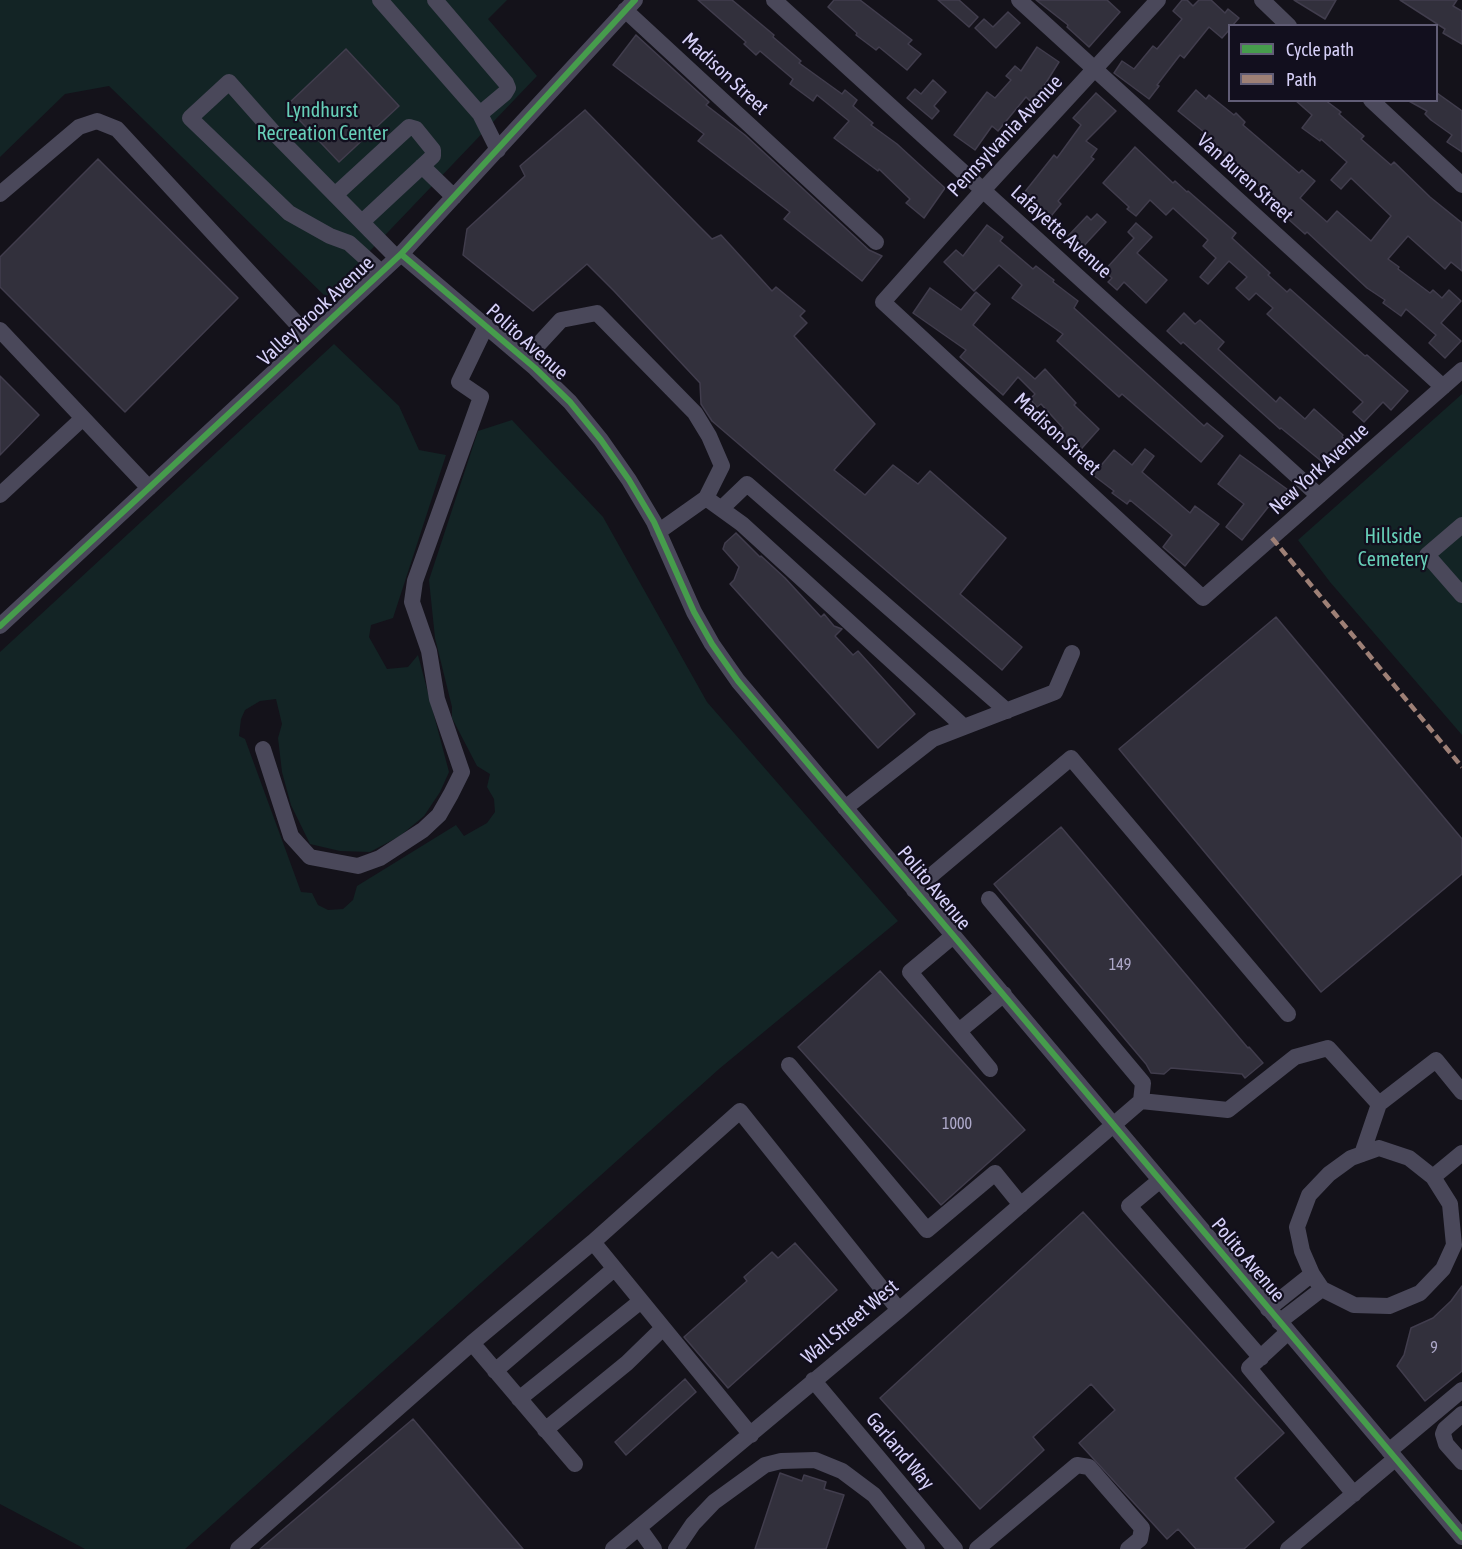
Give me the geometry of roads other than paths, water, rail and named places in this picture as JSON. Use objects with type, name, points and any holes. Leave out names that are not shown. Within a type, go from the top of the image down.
[{"type":"street","points":[[380,0],[480,114],[498,150]]},
{"type":"street","points":[[435,0],[508,88],[506,93],[480,114]]},
{"type":"street","name":"Lafayette Avenue","points":[[774,0],[1319,495]]},
{"type":"street","name":"Van Buren Street","points":[[1019,0],[1443,387]]},
{"type":"street","name":"Pennsylvania Avenue","points":[[884,302],[984,189],[1158,0]]},
{"type":"street","points":[[1262,0],[1287,24]]},
{"type":"street","name":"Valley Brook Avenue","points":[[0,626],[399,256],[630,5]]},
{"type":"street","name":"Madison Street","points":[[630,5],[876,242]]},
{"type":"street","name":"Polito Avenue","points":[[381,272],[349,243],[330,236],[289,213],[190,118],[229,82],[275,134],[362,222],[399,256],[525,359],[570,402],[629,480],[658,532],[694,612],[712,644],[738,681],[1462,1537]]},
{"type":"street","points":[[1373,102],[1462,185]]},
{"type":"street","points":[[0,194],[79,127],[97,121],[117,129],[310,338]]},
{"type":"street","points":[[335,195],[409,127],[416,129],[435,153],[362,222]]},
{"type":"street","points":[[422,166],[454,197]]},
{"type":"street","name":"Madison Street","points":[[884,302],[1203,598]]},
{"type":"street","points":[[525,359],[561,321],[597,313],[695,412],[722,466],[706,498],[658,532]]},
{"type":"street","points":[[263,750],[291,836],[310,857],[358,866],[380,858],[423,830],[439,815],[451,794],[462,772],[436,699],[429,651],[412,602],[415,581],[481,397],[459,382],[486,326]]},
{"type":"street","points":[[0,330],[149,488]]},
{"type":"street","name":"New York Avenue","points":[[1203,598],[1462,370]]},
{"type":"street","points":[[0,495],[83,418]]},
{"type":"street","points":[[720,509],[747,484],[1008,711]]},
{"type":"street","points":[[706,498],[742,524],[964,728]]},
{"type":"street","points":[[1462,525],[1427,555],[1462,594]]},
{"type":"street","points":[[845,808],[933,739],[1055,692],[1072,653]]},
{"type":"street","points":[[914,890],[1071,758],[1288,1014]]},
{"type":"street","points":[[989,899],[1143,1083],[1141,1101],[1228,1110],[1295,1057],[1328,1048],[1379,1104]]},
{"type":"street","points":[[953,936],[910,972],[990,1069]]},
{"type":"street","points":[[959,1030],[1004,994]]},
{"type":"street","points":[[1362,1154],[1379,1104],[1436,1060],[1462,1092]]},
{"type":"street","points":[[789,1065],[927,1230],[995,1173],[1021,1205]]},
{"type":"street","name":"Wall Street West","points":[[613,1549],[751,1435],[1141,1101]]},
{"type":"street","points":[[238,1549],[472,1343],[593,1242],[740,1111],[898,1310]]},
{"type":"street","points":[[1379,1148],[1409,1158],[1433,1176],[1450,1204],[1454,1245],[1443,1269],[1420,1293],[1389,1306],[1354,1305],[1322,1289],[1312,1274],[1302,1251],[1297,1227],[1309,1195],[1329,1174],[1351,1158],[1379,1148]]},
{"type":"street","points":[[1433,1176],[1462,1153]]},
{"type":"street","points":[[1160,1181],[1129,1206],[1261,1358]]},
{"type":"street","points":[[593,1242],[751,1435]]},
{"type":"street","points":[[495,1371],[614,1269]]},
{"type":"street","points":[[1268,1309],[1312,1274]]},
{"type":"street","points":[[1322,1289],[1284,1327],[1261,1358],[1248,1368],[1354,1494]]},
{"type":"street","points":[[519,1399],[641,1301]]},
{"type":"street","points":[[545,1430],[627,1363],[663,1328]]},
{"type":"street","points":[[472,1343],[574,1464]]},
{"type":"street","name":"Garland Way","points":[[813,1380],[955,1549]]},
{"type":"street","points":[[1288,1549],[1354,1494],[1462,1390]]},
{"type":"street","points":[[1462,1414],[1445,1429],[1443,1434],[1446,1444],[1462,1462]]},
{"type":"street","points":[[676,1549],[693,1524],[714,1502],[765,1465],[781,1461],[814,1461],[842,1471],[874,1495],[917,1549]]},
{"type":"street","points":[[985,1546],[1077,1465],[1089,1467],[1143,1528],[1140,1539],[1128,1549]]},
{"type":"street","points":[[639,1528],[654,1549]]},
{"type":"park label","name":"Lyndhurst Recreation Center","points":[[322,122]]},
{"type":"park label","name":"Hillside Cemetery","points":[[1393,548]]}]
